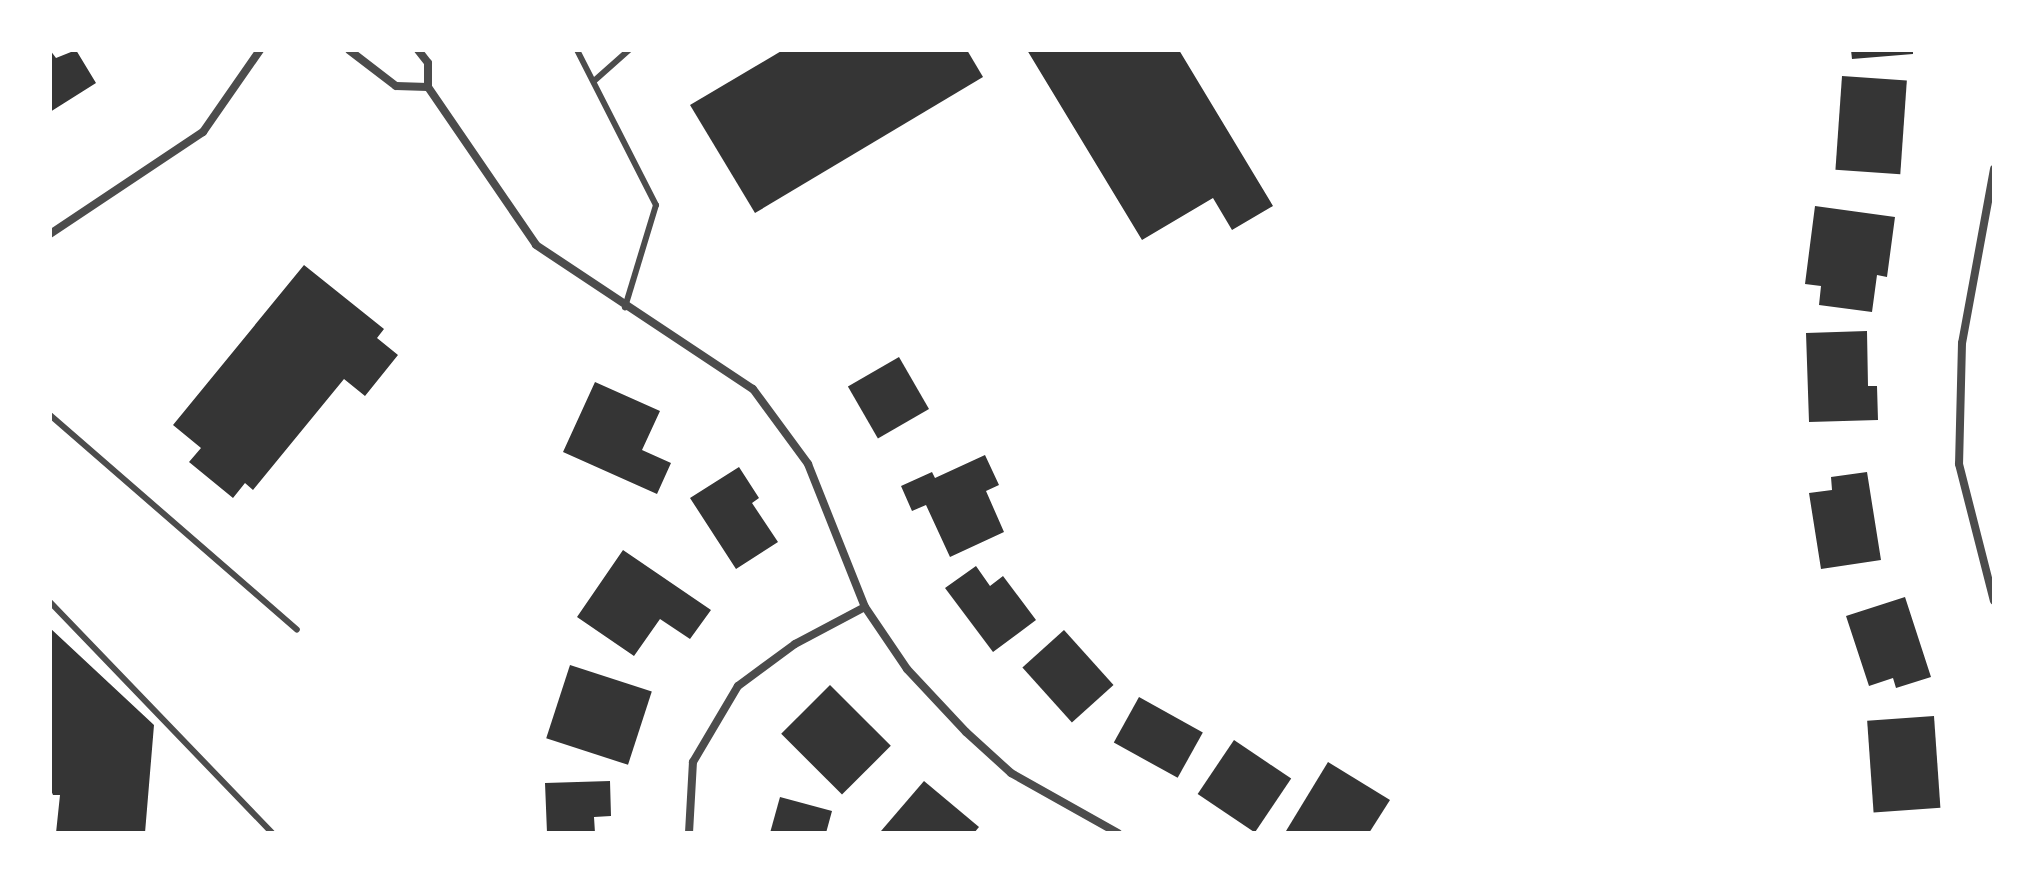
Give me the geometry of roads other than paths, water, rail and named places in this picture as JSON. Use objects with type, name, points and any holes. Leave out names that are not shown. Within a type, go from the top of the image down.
[{"type":"street","points":[[50,234],[203,132],[260,50]]},
{"type":"street","points":[[349,50],[396,86],[428,87]]},
{"type":"street","points":[[418,50],[428,63],[428,87],[536,245],[625,307],[753,389],[808,464],[865,607],[907,669],[1011,773],[1118,833]]},
{"type":"street","points":[[1994,169],[1962,343],[1959,464],[1994,601]]},
{"type":"street","points":[[689,833],[693,762],[738,686],[795,644],[865,607]]},
{"type":"lane","points":[[577,50],[656,205],[625,307]]},
{"type":"lane","points":[[594,81],[629,50]]},
{"type":"lane","points":[[50,415],[297,630]]},
{"type":"lane","points":[[50,602],[272,833]]}]
